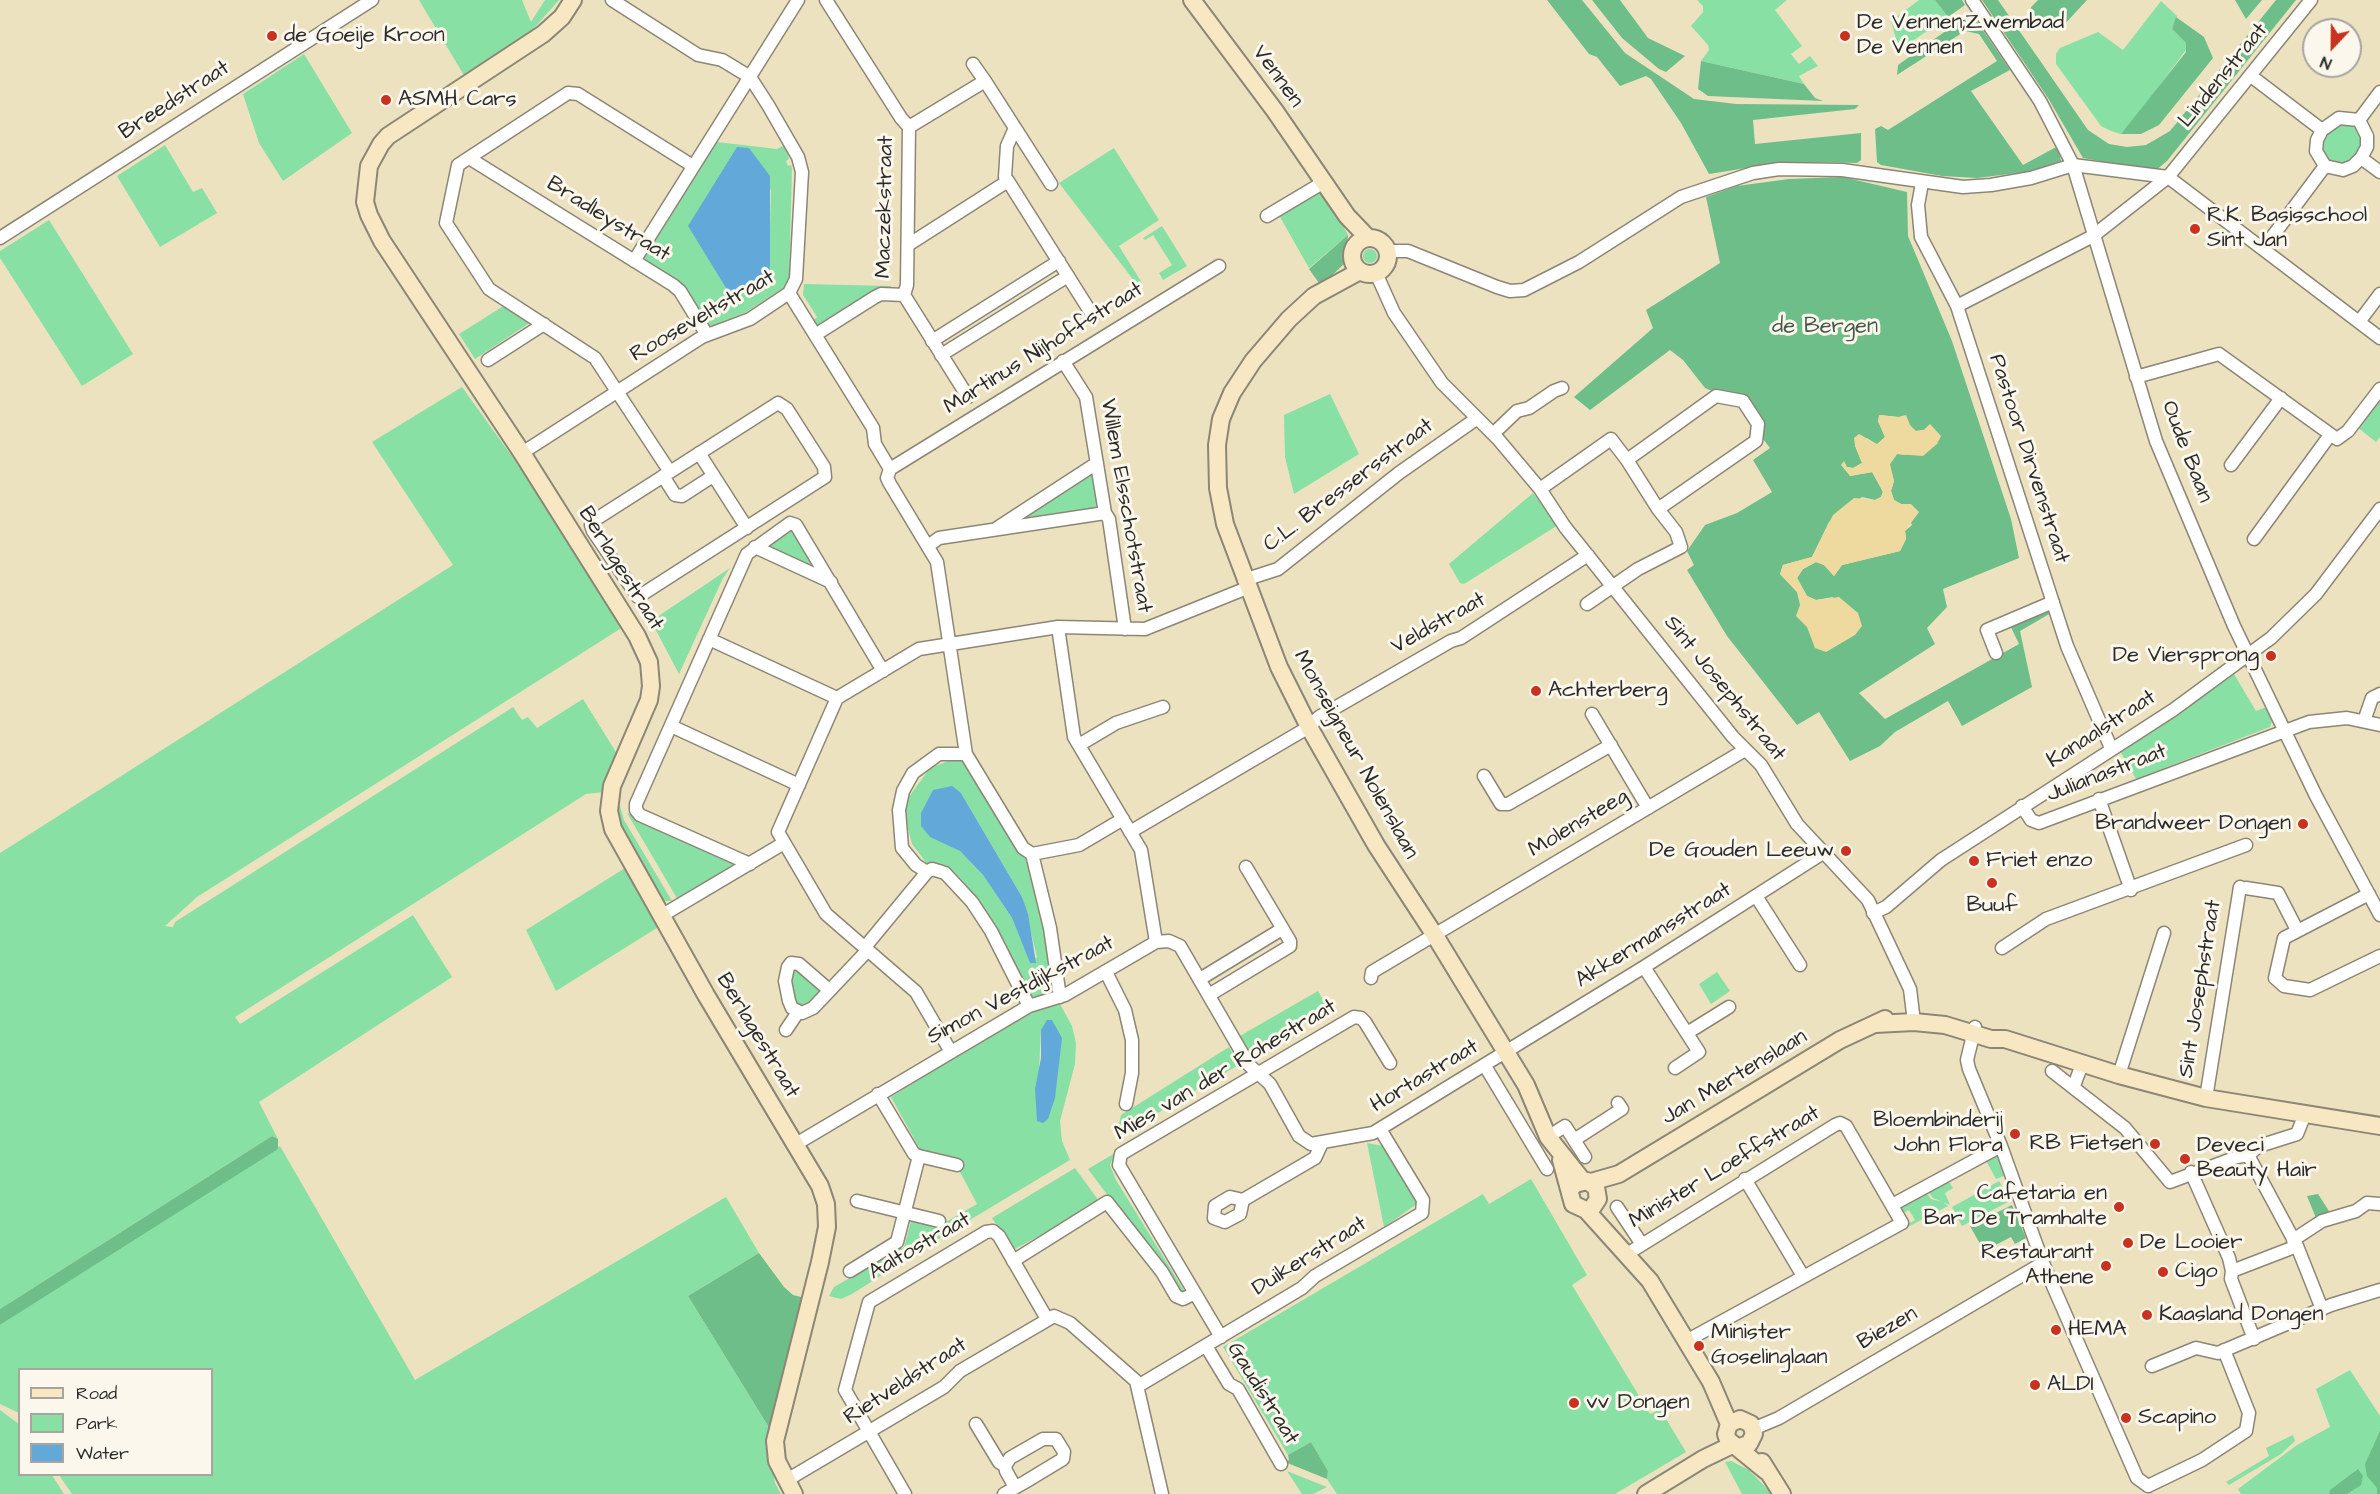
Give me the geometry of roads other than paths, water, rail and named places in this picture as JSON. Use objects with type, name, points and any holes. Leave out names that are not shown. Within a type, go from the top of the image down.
[{"type":"street","name":"Breedstraat","points":[[0,238],[372,0]]},
{"type":"street","name":"Berlagestraat","points":[[573,0],[562,17],[543,34],[388,136],[381,144],[366,179],[365,202],[377,232],[522,453],[637,636],[649,662],[651,676],[649,700],[612,786],[609,811],[618,841],[820,1186],[828,1214],[819,1262],[776,1441],[777,1461],[790,1487]]},
{"type":"street","name":"Rooseveltstraat","points":[[522,453],[707,335],[750,319],[789,293],[796,279],[802,172],[798,157],[750,77],[722,60],[698,55],[612,0]]},
{"type":"street","points":[[634,261],[798,0]]},
{"type":"street","name":"Maczekstraat","points":[[826,0],[909,127],[907,285],[904,295]]},
{"type":"street","name":"Vennen","points":[[1192,0],[1347,216],[1362,257],[1379,240],[1388,251]]},
{"type":"street","name":"Oude Baan","points":[[1972,0],[2040,101],[2073,165],[2156,441],[2248,655],[2380,915]]},
{"type":"street","name":"Lindenstraat","points":[[1957,306],[2093,236],[2168,177],[2311,0]]},
{"type":"street","points":[[973,64],[1050,184]]},
{"type":"street","points":[[2251,76],[2322,130]]},
{"type":"street","points":[[909,127],[985,81]]},
{"type":"street","points":[[2359,120],[2380,92]]},
{"type":"street","points":[[693,166],[578,94],[568,93],[458,165],[446,223],[489,289],[595,358],[666,474],[675,495],[682,496],[713,476]]},
{"type":"street","points":[[2339,118],[2359,120],[2367,136],[2367,147],[2361,158],[2354,166],[2343,170],[2325,166],[2316,151],[2317,140],[2322,130],[2339,118]]},
{"type":"street","points":[[1015,129],[1007,146],[1005,177],[1093,316]]},
{"type":"street","name":"Bradleystraat","points":[[469,158],[680,291],[707,335]]},
{"type":"street","points":[[2361,158],[2380,172]]},
{"type":"street","points":[[1362,257],[1387,264],[1388,251],[1408,251],[1497,287],[1510,291],[1524,290],[1579,262],[1670,203],[1728,179],[1779,169],[1812,168],[1863,172],[1922,183],[1963,187],[2031,178],[2073,165],[2168,177],[2380,338]]},
{"type":"street","points":[[2263,249],[2325,166]]},
{"type":"street","points":[[908,245],[1008,182]]},
{"type":"street","points":[[1268,216],[1324,182]]},
{"type":"street","name":"Pastoor Dirvenstraat","points":[[1922,183],[1918,215],[1921,237],[1957,306],[2067,646],[2111,748]]},
{"type":"street","name":"Monseigneur Nolenslaan","points":[[1362,257],[1336,282],[1314,296],[1276,332],[1238,382],[1221,419],[1216,445],[1218,488],[1225,524],[1245,584],[1279,668],[1309,727],[1376,845],[1507,1053]]},
{"type":"street","name":"Sint Josephstraat","points":[[1362,257],[1421,354],[1442,383],[1492,434],[1540,489],[1612,586],[1745,750],[1761,765],[1790,814],[1868,900],[1910,989],[1914,1018],[1945,1018],[1974,1029],[1991,1039],[2004,1039],[2119,1075],[2206,1098],[2380,1126]]},
{"type":"street","points":[[932,341],[1059,261]]},
{"type":"street","name":"Martinus Nijhoffstraat","points":[[890,469],[1219,266]]},
{"type":"street","points":[[941,355],[1068,276]]},
{"type":"street","points":[[789,293],[873,428],[875,444],[890,469],[888,478],[890,484],[937,562],[966,754],[1023,848],[1032,854],[1050,928],[1060,997]]},
{"type":"street","points":[[815,335],[881,294],[904,295],[968,397]]},
{"type":"street","points":[[2359,322],[2380,294]]},
{"type":"street","points":[[488,360],[544,324]]},
{"type":"street","points":[[2136,377],[2218,354],[2337,439],[2343,436],[2380,389]]},
{"type":"street","name":"Willem Elsschotstraat","points":[[1063,361],[1086,397],[1105,513],[1109,519],[1125,629]]},
{"type":"street","points":[[1492,434],[1517,411],[1529,408],[1562,388]]},
{"type":"street","points":[[1627,460],[1716,396],[1743,401],[1758,424],[1756,441],[1658,509]]},
{"type":"street","points":[[2230,465],[2281,398]]},
{"type":"street","points":[[778,403],[787,409],[824,467],[826,474],[823,479],[638,597],[591,525],[593,521],[666,474],[778,403]]},
{"type":"street","name":"C.L. Bressersstraat","points":[[837,698],[919,649],[1058,627],[1125,629],[1153,627],[1278,569],[1416,460],[1476,419]]},
{"type":"street","points":[[2254,539],[2330,435]]},
{"type":"street","points":[[1540,489],[1611,439],[1676,532],[1681,547],[1612,586],[1587,604]]},
{"type":"street","points":[[699,453],[747,528]]},
{"type":"street","points":[[994,530],[1096,463]]},
{"type":"street","name":"Kanaalstraat","points":[[2022,806],[2173,710],[2291,620],[2316,594],[2380,509]]},
{"type":"street","points":[[928,546],[939,538],[1105,513]]},
{"type":"street","points":[[750,864],[640,815],[636,810],[636,804],[747,554],[754,547],[794,523],[883,670]]},
{"type":"street","points":[[754,547],[831,582]]},
{"type":"street","name":"Veldstraat","points":[[1130,832],[1309,727],[1319,717],[1498,615],[1588,555]]},
{"type":"street","points":[[1996,653],[1987,630],[2053,602]]},
{"type":"street","points":[[1058,627],[1074,737],[1141,850],[1156,942],[1169,941],[1180,946],[1257,1074],[1270,1084],[1304,1141],[1311,1144],[1322,1143]]},
{"type":"street","points":[[709,639],[837,698],[778,832],[826,914],[916,992],[951,1052]]},
{"type":"street","points":[[2380,694],[2372,698],[2364,721],[2380,724]]},
{"type":"street","points":[[1079,745],[1116,723],[1163,707]]},
{"type":"street","points":[[1592,714],[1648,808]]},
{"type":"street","name":"Julianastraat","points":[[1873,913],[1886,908],[1941,860],[2022,806],[2031,820],[2039,823],[2284,729],[2329,718],[2364,721]]},
{"type":"street","points":[[670,726],[799,785]]},
{"type":"street","points":[[1484,776],[1501,804],[1508,804],[1611,745]]},
{"type":"street","name":"Molensteeg","points":[[1434,934],[1745,750]]},
{"type":"street","points":[[927,872],[916,865],[903,848],[898,810],[903,791],[913,773],[939,754],[966,754]]},
{"type":"street","points":[[2098,799],[2131,890]]},
{"type":"street","points":[[1032,854],[1079,845],[1123,819]]},
{"type":"street","points":[[661,916],[784,843]]},
{"type":"street","points":[[2002,948],[2046,919],[2131,890],[2246,845]]},
{"type":"street","name":"Akkermansstraat","points":[[1507,1053],[1823,853]]},
{"type":"street","points":[[1209,995],[1290,946],[1290,941],[1246,867]]},
{"type":"street","points":[[786,1030],[798,1012],[813,1008],[866,949],[927,872],[932,869],[945,873],[972,902],[991,931],[1029,1006]]},
{"type":"street","name":"Sint Josephstraat","points":[[2206,1098],[2243,888],[2278,893],[2297,930]]},
{"type":"street","points":[[2369,894],[2297,930],[2281,942],[2275,978],[2284,986],[2317,989],[2380,956]]},
{"type":"street","points":[[1756,896],[1800,965]]},
{"type":"street","points":[[1200,979],[1282,929]]},
{"type":"street","name":"Sint Josephstraat","points":[[2119,1075],[2164,933]]},
{"type":"street","points":[[1371,978],[1372,972],[1434,934]]},
{"type":"street","name":"Simon Vestdijkstraat","points":[[796,1144],[1029,1006],[1060,997],[1156,942]]},
{"type":"street","points":[[798,1012],[789,1001],[786,987],[786,973],[791,963],[799,964],[829,990]]},
{"type":"street","points":[[1644,967],[1699,1052],[1675,1068]]},
{"type":"street","points":[[1106,972],[1125,1010],[1132,1040],[1132,1073],[1126,1104]]},
{"type":"street","points":[[1687,1033],[1729,1007]]},
{"type":"street","name":"Mies van der Rohestraat","points":[[1221,1337],[1119,1165],[1121,1154],[1354,1017],[1361,1018],[1365,1022],[1390,1063]]},
{"type":"street","name":"Jan Mertenslaan","points":[[1588,1193],[1840,1040],[1875,1024],[1914,1018]]},
{"type":"street","points":[[1974,1029],[1967,1060],[1969,1069],[2001,1146],[2043,1263],[2137,1478],[2147,1490],[2240,1437],[2250,1423],[2250,1413],[2224,1350]]},
{"type":"street","points":[[1507,1053],[1526,1085],[1548,1137],[1588,1193],[1622,1248],[1650,1281],[1739,1434],[1782,1494]]},
{"type":"street","name":"Hortastraat","points":[[1322,1143],[1373,1133],[1507,1053]]},
{"type":"street","points":[[2074,1086],[2082,1064]]},
{"type":"street","points":[[1485,1066],[1547,1169]]},
{"type":"street","points":[[2052,1071],[2125,1128],[2170,1182],[2191,1172],[2248,1155],[2259,1146],[2297,1134],[2305,1114]]},
{"type":"street","points":[[878,1094],[915,1154],[957,1165]]},
{"type":"street","points":[[1574,1140],[1622,1109],[1618,1103]]},
{"type":"street","name":"Minister Loeffstraat","points":[[1622,1248],[1641,1243],[1840,1123],[1846,1126],[1892,1204]]},
{"type":"street","points":[[1548,1137],[1565,1126],[1585,1157]]},
{"type":"street","name":"Duikerstraat","points":[[1138,1386],[1422,1213],[1423,1200],[1380,1129]]},
{"type":"street","points":[[1243,1200],[1315,1158],[1322,1143]]},
{"type":"street","points":[[1686,1341],[1902,1223],[1892,1204],[2001,1146]]},
{"type":"street","points":[[2248,1155],[2295,1243],[2322,1309]]},
{"type":"street","points":[[850,1271],[897,1242],[920,1156]]},
{"type":"street","points":[[2191,1172],[2232,1271],[2231,1279],[2254,1339]]},
{"type":"street","points":[[1745,1179],[1803,1276]]},
{"type":"street","points":[[857,1201],[939,1221]]},
{"type":"street","points":[[1013,1261],[1107,1202],[1162,1272],[1176,1296],[1183,1299],[1195,1293]]},
{"type":"street","points":[[2232,1271],[2295,1243],[2322,1221],[2356,1211],[2367,1203],[2380,1204]]},
{"type":"street","points":[[1617,1207],[1641,1243]]},
{"type":"street","name":"Aaltostraat","points":[[905,1494],[845,1390],[869,1302],[986,1232],[993,1231],[999,1236],[1047,1319]]},
{"type":"street","name":"Biezen","points":[[1739,1434],[1779,1418],[2043,1263]]},
{"type":"street","points":[[2152,1366],[2196,1348],[2218,1353],[2322,1309],[2380,1290]]},
{"type":"street","points":[[1047,1319],[1061,1317],[1070,1323],[1132,1377],[1138,1386],[1162,1494]]},
{"type":"street","name":"Rietveldstraat","points":[[790,1487],[869,1432],[945,1387],[960,1371],[1047,1319]]},
{"type":"street","name":"Gaudistraat","points":[[1206,1346],[1229,1384],[1238,1389],[1281,1464]]},
{"type":"street","points":[[976,1424],[999,1462],[1005,1466]]},
{"type":"street","points":[[1646,1494],[1739,1434]]},
{"type":"street","points":[[1048,1437],[1056,1439],[1064,1452],[1063,1459],[1010,1491],[1005,1466],[1010,1458],[1048,1437]]},
{"type":"water","points":[[737,147],[749,148],[770,176],[770,265],[769,272],[731,296],[688,226]]},
{"type":"water","points":[[952,786],[961,793],[1022,897],[1028,914],[1036,963],[1030,963],[1012,918],[983,875],[960,851],[930,837],[921,826],[921,813],[933,790]]},
{"type":"water","points":[[1047,1020],[1052,1020],[1062,1038],[1055,1098],[1048,1119],[1043,1123],[1037,1121],[1035,1089],[1041,1058],[1041,1030]]},
{"type":"place","name":"de Goeije Kroon","points":[[272,36]]},
{"type":"place","name":"De Vennen;Zwembad De Vennen","points":[[1845,36]]},
{"type":"place","name":"ASMH Cars","points":[[386,100]]},
{"type":"place","name":"R.K. Basisschool Sint Jan","points":[[2195,229]]},
{"type":"place","name":"De Viersprong","points":[[2271,656]]},
{"type":"place","name":"Achterberg","points":[[1536,691]]},
{"type":"place","name":"Brandweer Dongen","points":[[2303,824]]},
{"type":"place","name":"De Gouden Leeuw","points":[[1846,851]]},
{"type":"place","name":"Friet enzo","points":[[1974,861]]},
{"type":"place","name":"Buuf","points":[[1992,883]]},
{"type":"place","name":"Bloembinderij John Flora","points":[[2015,1134]]},
{"type":"place","name":"RB Fietsen","points":[[2155,1144]]},
{"type":"place","name":"Deveci Beauty Hair","points":[[2185,1159]]},
{"type":"place","name":"Cafetaria en Bar De Tramhalte","points":[[2119,1207]]},
{"type":"place","name":"De Looier","points":[[2128,1243]]},
{"type":"place","name":"Restaurant Athene","points":[[2106,1266]]},
{"type":"place","name":"Cigo","points":[[2163,1272]]},
{"type":"place","name":"Kaasland Dongen","points":[[2147,1315]]},
{"type":"place","name":"HEMA","points":[[2056,1330]]},
{"type":"place","name":"Minister Goselinglaan","points":[[1699,1346]]},
{"type":"place","name":"ALDI","points":[[2035,1385]]},
{"type":"place","name":"vv Dongen","points":[[1574,1403]]},
{"type":"place","name":"Scapino","points":[[2126,1418]]},
{"type":"park label","name":"de Bergen","points":[[1825,327]]}]
